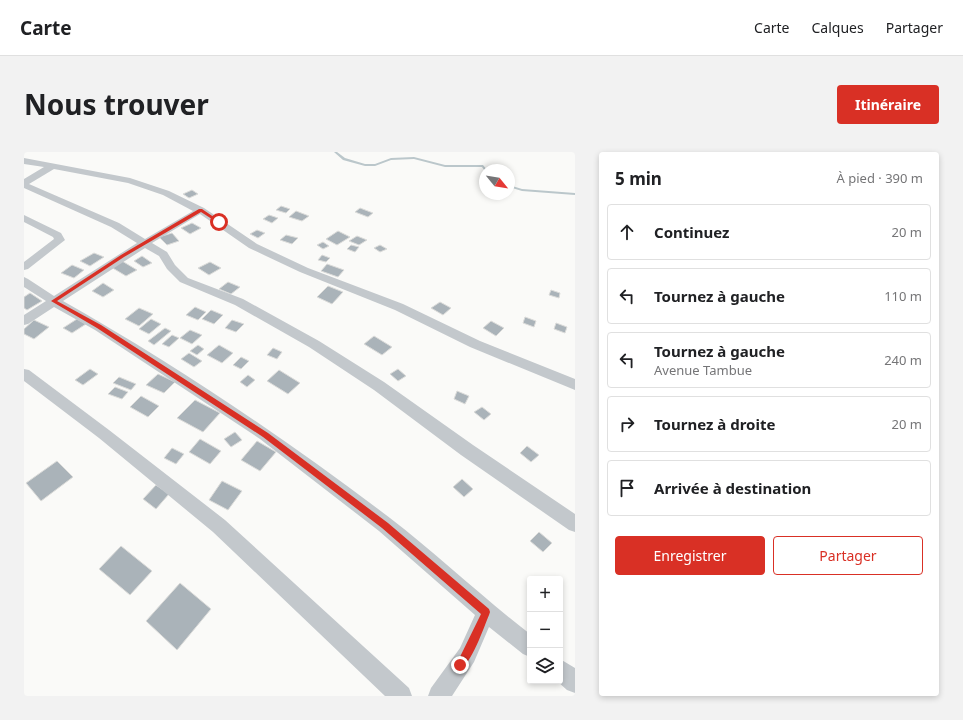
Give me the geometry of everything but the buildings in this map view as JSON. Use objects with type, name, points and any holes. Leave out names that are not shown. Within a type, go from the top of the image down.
[{"type":"street","points":[[24,161],[102,175],[149,186],[179,198],[201,210],[253,246],[304,270],[399,307],[475,344],[575,385]]},
{"type":"street","points":[[24,184],[51,166]]},
{"type":"street","points":[[24,184],[115,225],[163,254],[171,267],[184,280],[238,302],[314,344],[380,386],[467,450],[575,524]]},
{"type":"street","points":[[24,321],[145,243],[201,210]]},
{"type":"street","points":[[24,218],[57,236],[60,240],[24,267]]},
{"type":"street","points":[[24,281],[53,301],[103,330],[265,435],[385,525],[486,612],[527,644]]},
{"type":"street","points":[[24,374],[104,434],[220,526],[401,696]]},
{"type":"street","points":[[439,696],[467,654],[486,612]]},
{"type":"street","points":[[563,672],[575,682]]},
{"type":"waterway","points":[[335,152],[344,159],[365,165],[375,165],[391,159],[414,158],[445,166],[479,166]]},
{"type":"waterway","points":[[515,188],[522,190],[575,194]]},
{"type":"route","points":[[219,222],[201,210],[160,233],[53,301],[99,327],[265,435],[385,525],[449,582],[486,612],[467,654],[460,665]]}]
